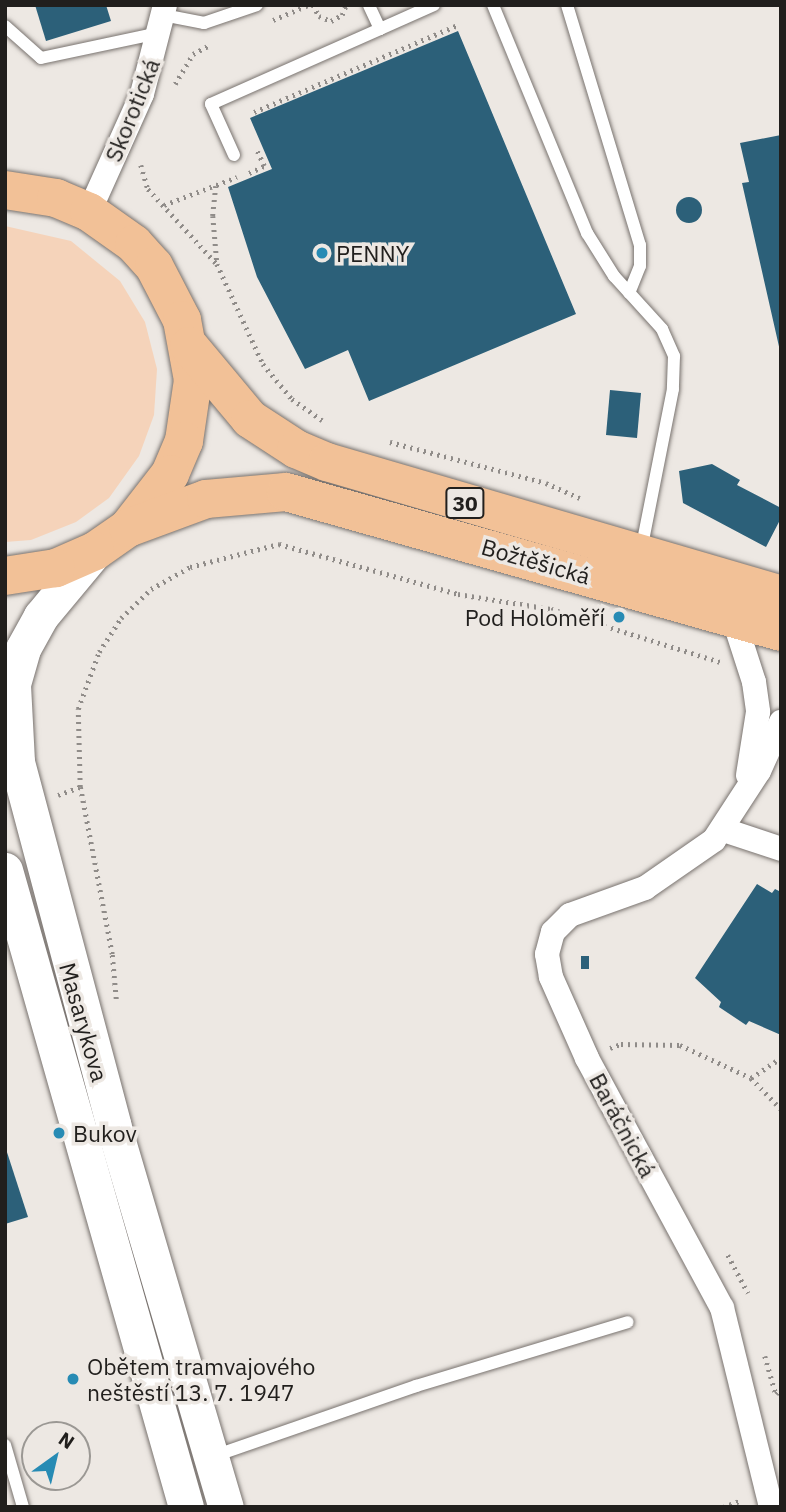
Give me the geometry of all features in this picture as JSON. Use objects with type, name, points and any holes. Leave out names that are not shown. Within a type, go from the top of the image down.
[{"type":"main road","name":"30","points":[[5,190],[56,198],[89,212],[114,228],[154,266],[171,295],[189,346],[192,390],[184,441],[153,500],[128,528],[95,551],[56,568],[5,576]]},
{"type":"main road","name":"Božtěšická","points":[[189,346],[250,419],[296,449],[781,595]]},
{"type":"main road","name":"Božtěšická","points":[[128,528],[206,499],[286,492],[781,632]]},
{"type":"street","name":"Skorotická","points":[[89,212],[142,94],[162,18]]},
{"type":"street","name":"Masarykova","points":[[95,551],[41,616],[23,649],[13,685],[11,722],[26,806],[64,949],[226,1507]]},
{"type":"street","name":"Baráčnická","points":[[734,620],[758,712],[747,786]]},
{"type":"street","name":"Baráčnická","points":[[771,1507],[722,1308],[587,1058],[551,977],[547,954],[553,932],[570,915],[665,877],[724,830],[747,786],[766,758],[781,722]]},
{"type":"street","points":[[724,830],[781,849]]},
{"type":"street","name":"Masarykova","points":[[5,870],[186,1507]]},
{"type":"street","name":"Masarykova","points":[[5,934],[39,989]]},
{"type":"lane","points":[[5,26],[41,58],[162,18],[204,23],[257,5]]},
{"type":"lane","points":[[369,5],[380,29]]},
{"type":"lane","points":[[234,155],[211,104],[434,5]]},
{"type":"lane","points":[[493,5],[587,233],[629,293],[669,340],[675,370],[640,554]]},
{"type":"lane","points":[[567,5],[640,245],[638,277],[629,293]]},
{"type":"lane","points":[[210,1458],[416,1386],[628,1322]]},
{"type":"lane","points":[[5,1445],[23,1507]]},
{"type":"path","points":[[259,25],[311,5],[319,16],[331,21],[342,15],[345,5]]},
{"type":"path","points":[[242,117],[456,26]]},
{"type":"path","points":[[172,90],[192,54],[222,40]]},
{"type":"path","points":[[163,205],[264,166],[253,142]]},
{"type":"path","points":[[141,155],[144,180],[217,264],[263,365],[292,399],[327,423]]},
{"type":"path","points":[[216,186],[213,216],[217,264]]},
{"type":"path","points":[[377,438],[546,483],[587,501]]},
{"type":"path","points":[[117,1013],[112,954],[80,787],[78,709],[99,652],[121,618],[161,584],[229,554],[279,544],[458,594],[551,609],[731,666]]},
{"type":"path","points":[[587,1058],[621,1044],[680,1045],[751,1078],[781,1109]]},
{"type":"path","points":[[751,1078],[781,1058]]},
{"type":"shaded area","points":[[5,226],[71,241],[120,281],[145,322],[157,369],[154,415],[139,456],[109,498],[76,522],[31,540],[5,542]]},
{"type":"building","points":[[35,5],[106,5],[111,21],[46,41]]},
{"type":"building","points":[[458,31],[576,314],[369,401],[348,350],[305,369],[257,277],[228,187],[272,169],[250,118]]},
{"type":"building","points":[[781,135],[780,351],[742,183],[749,182],[740,143]]},
{"type":"building","points":[[689,197],[698,201],[702,210],[698,219],[689,223],[680,219],[676,210],[680,201]]},
{"type":"building","points":[[610,390],[641,393],[637,438],[606,435]]},
{"type":"building","points":[[712,464],[740,480],[737,485],[781,508],[781,518],[766,547],[683,503],[679,471]]},
{"type":"building","points":[[757,884],[772,893],[775,889],[781,892],[781,1035],[749,1021],[746,1025],[719,1007],[721,1002],[695,978]]},
{"type":"building","points":[[581,956],[589,956],[589,969],[581,969]]},
{"type":"building","points":[[5,1146],[28,1217],[5,1224]]},
{"type":"place","name":"PENNY","points":[[322,253]]},
{"type":"place","name":"Pod Holoměří","points":[[619,617]]},
{"type":"place","name":"Bukov","points":[[59,1133]]},
{"type":"place","name":"Obětem tramvajového neštěstí 13. 7. 1947","points":[[73,1379]]}]
